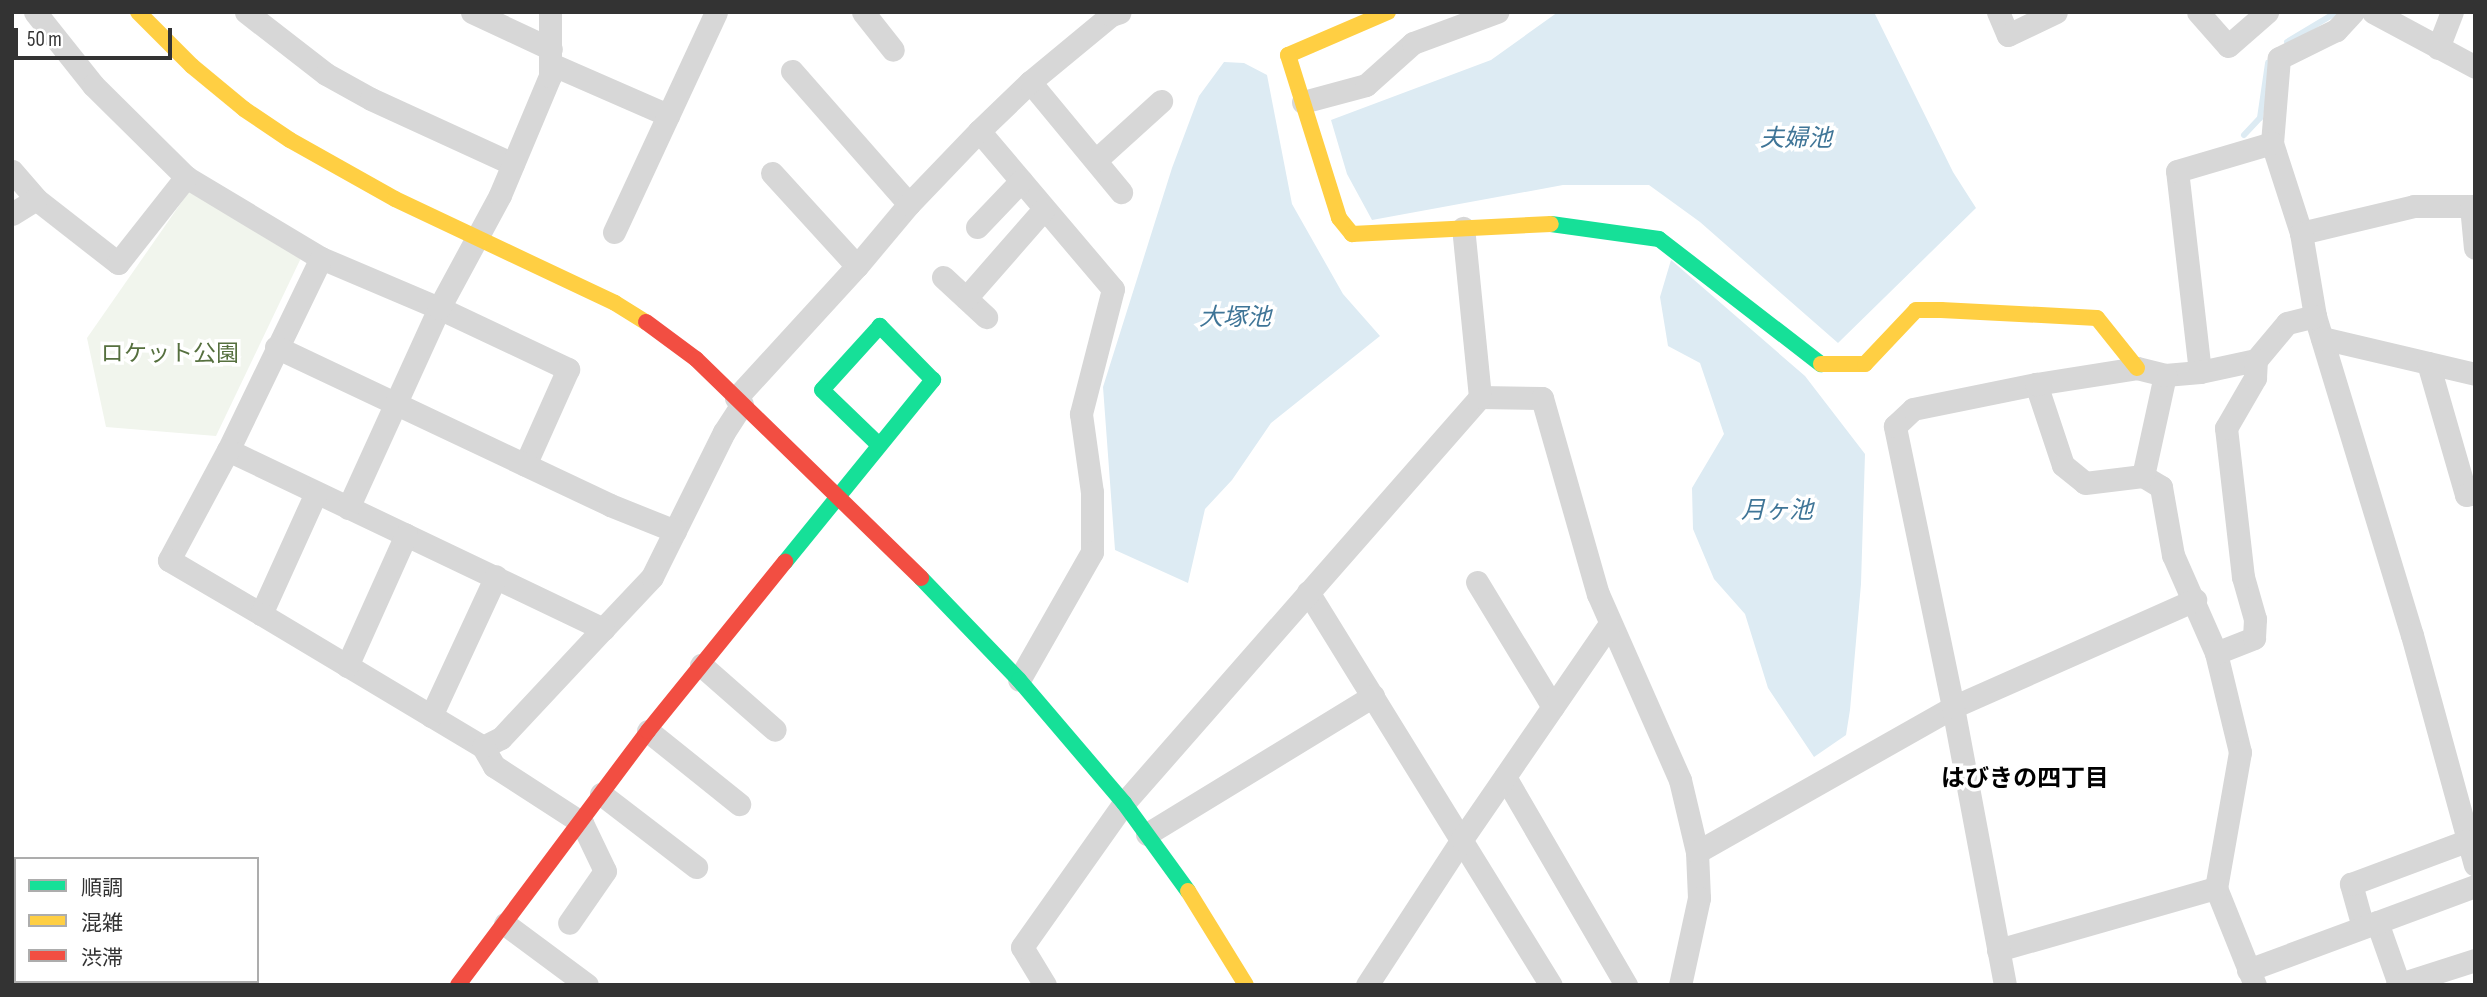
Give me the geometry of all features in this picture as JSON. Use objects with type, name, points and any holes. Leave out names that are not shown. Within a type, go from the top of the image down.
[{"type":"street","points":[[35,12],[93,85],[186,177],[321,258],[439,307],[568,369],[525,465]]},
{"type":"street","points":[[138,12],[192,66],[255,117],[337,168],[615,303],[660,330],[696,359],[835,498],[935,592],[1019,680],[1124,803],[1186,888],[1246,985]]},
{"type":"street","points":[[246,12],[326,74],[371,99],[513,164]]},
{"type":"street","points":[[472,12],[551,57],[668,115]]},
{"type":"street","points":[[348,508],[439,307],[513,164],[550,76],[550,12]]},
{"type":"street","points":[[863,12],[893,50]]},
{"type":"street","points":[[1388,12],[1289,55],[1339,218],[1352,234],[1556,224],[1659,239],[1824,366],[1865,364],[1916,310],[1941,310],[2097,318],[2137,368]]},
{"type":"street","points":[[1303,102],[1366,85],[1413,43],[1497,12]]},
{"type":"street","points":[[1998,12],[2008,35],[2056,12]]},
{"type":"street","points":[[2198,12],[2228,46],[2267,12]]},
{"type":"street","points":[[2353,12],[2336,30],[2279,58],[2272,143],[2301,233],[2315,316],[2412,635],[2466,841],[2475,865]]},
{"type":"street","points":[[2373,12],[2475,67]]},
{"type":"street","points":[[2438,48],[2452,12]]},
{"type":"street","points":[[483,747],[501,738],[652,577],[739,401],[909,204],[979,131],[1030,82],[1113,13]]},
{"type":"street","points":[[614,232],[668,115],[708,15]]},
{"type":"street","points":[[792,71],[909,204]]},
{"type":"street","points":[[1030,82],[1121,192]]},
{"type":"street","points":[[1096,160],[1161,101]]},
{"type":"street","points":[[979,131],[1113,289],[1081,414],[1091,492],[1092,552],[1019,680]]},
{"type":"street","points":[[2200,372],[2178,170],[2272,143]]},
{"type":"street","points":[[12,171],[36,199],[118,263],[186,177]]},
{"type":"street","points":[[772,173],[857,267]]},
{"type":"street","points":[[976,227],[1021,181]]},
{"type":"street","points":[[12,214],[36,199]]},
{"type":"street","points":[[2301,233],[2414,206],[2473,206],[2475,248]]},
{"type":"street","points":[[966,298],[1044,209]]},
{"type":"street","points":[[1045,985],[1022,947],[1124,803],[1480,397],[1463,228]]},
{"type":"street","points":[[321,258],[228,450],[169,560],[483,747],[494,766],[582,823],[606,871],[569,923]]},
{"type":"street","points":[[943,276],[986,317]]},
{"type":"street","points":[[2216,653],[2255,638],[2255,619],[2243,577],[2226,428],[2255,378],[2256,360],[2287,323],[2315,316]]},
{"type":"street","points":[[458,985],[582,823],[648,731],[933,380],[880,326],[822,390],[879,444]]},
{"type":"street","points":[[2322,338],[2475,374]]},
{"type":"street","points":[[276,347],[525,465],[675,531]]},
{"type":"street","points":[[2005,985],[1953,706],[1895,426],[1913,409],[2036,384],[2137,368],[2165,375],[2200,372],[2256,360]]},
{"type":"street","points":[[2428,363],[2466,495],[2475,494]]},
{"type":"street","points":[[2143,476],[2165,375]]},
{"type":"street","points":[[2036,384],[2063,465],[2085,483],[2143,476],[2161,487],[2173,555],[2216,653],[2240,752],[2216,888],[2251,977],[2370,925],[2475,886]]},
{"type":"street","points":[[1480,397],[1542,398],[1609,625],[1680,780],[1697,852],[1699,898],[1680,985]]},
{"type":"street","points":[[228,450],[603,629]]},
{"type":"street","points":[[261,614],[316,493]]},
{"type":"street","points":[[347,666],[406,536]]},
{"type":"street","points":[[431,716],[496,576]]},
{"type":"street","points":[[1477,582],[1553,707]]},
{"type":"street","points":[[1308,592],[1551,985]]},
{"type":"street","points":[[1697,852],[1953,706],[2195,600]]},
{"type":"street","points":[[1367,985],[1462,839],[1609,625]]},
{"type":"street","points":[[701,665],[775,730]]},
{"type":"street","points":[[1147,834],[1373,696]]},
{"type":"street","points":[[648,731],[739,804]]},
{"type":"street","points":[[1506,777],[1626,985]]},
{"type":"street","points":[[601,794],[696,867]]},
{"type":"street","points":[[2466,841],[2351,884],[2398,984],[2475,960]]},
{"type":"street","points":[[1998,950],[2216,888]]},
{"type":"street","points":[[505,924],[587,985]]},
{"type":"green space","name":"ロケット公園","points":[[190,190],[301,258],[216,436],[106,427],[87,338]]},
{"type":"water","name":"夫婦池","points":[[1558,12],[1874,12],[1953,172],[1976,208],[1838,343],[1700,222],[1649,185],[1563,185],[1372,220],[1347,174],[1331,120],[1491,60]]},
{"type":"water","name":"大塚池","points":[[1224,62],[1244,63],[1267,75],[1292,204],[1343,294],[1380,336],[1271,423],[1232,480],[1205,509],[1188,583],[1115,550],[1103,387],[1172,168],[1199,96]]},
{"type":"water","name":"月ヶ池","points":[[1671,260],[1805,376],[1865,454],[1861,584],[1846,735],[1814,757],[1768,688],[1745,614],[1714,579],[1693,529],[1692,488],[1724,434],[1700,363],[1668,346],[1660,297]]},
{"type":"waterway","points":[[2287,42],[2337,12]]},
{"type":"waterway","points":[[2244,135],[2260,118],[2268,63]]},
{"type":"traffic: fast","points":[[1551,224],[1659,239],[1821,364]]},
{"type":"traffic: fast","points":[[785,562],[933,380],[880,326],[822,390],[879,445]]},
{"type":"traffic: fast","points":[[921,578],[1019,680],[1124,803],[1188,891]]},
{"type":"traffic: slow","points":[[138,12],[192,66],[244,109],[290,140],[395,199],[615,303],[646,322]]},
{"type":"traffic: slow","points":[[1388,12],[1288,55],[1339,218],[1352,234],[1551,224]]},
{"type":"traffic: slow","points":[[1821,364],[1865,364],[1916,310],[1941,310],[2097,318],[2137,368]]},
{"type":"traffic: slow","points":[[1188,891],[1246,985]]},
{"type":"traffic: jam","points":[[646,322],[696,359],[921,578]]},
{"type":"traffic: jam","points":[[458,985],[648,731],[785,562]]},
{"type":"district","name":"はびきの四丁目","points":[[2025,779]]}]
